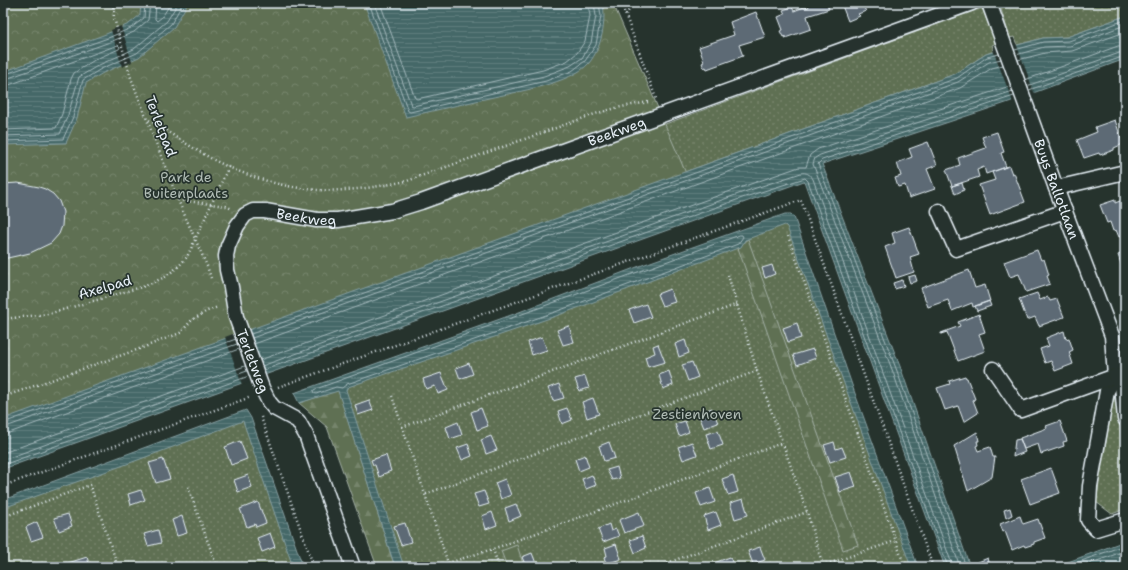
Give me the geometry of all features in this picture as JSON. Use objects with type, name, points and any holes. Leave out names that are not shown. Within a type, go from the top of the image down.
[{"type":"street","name":"Beekweg","points":[[249,213],[265,211],[296,218],[338,220],[392,210],[421,202],[659,108],[972,3]]},
{"type":"street","name":"Buys Ballotlaan","points":[[989,3],[1056,188],[1112,336],[1115,376],[1107,391],[1090,486],[1088,520],[1096,529],[1125,520]]},
{"type":"street","points":[[1056,188],[1125,172]]},
{"type":"street","points":[[939,210],[956,249],[1065,211]]},
{"type":"street","name":"Terletweg","points":[[249,213],[237,226],[228,246],[226,256],[227,270],[236,317],[258,392],[274,408],[298,421],[306,435],[353,567]]},
{"type":"street","points":[[993,369],[1021,410],[1115,376]]},
{"type":"street","name":"Buys Ballotlaan","points":[[1115,376],[1122,385],[1125,420]]},
{"type":"path","name":"Terletpad","points":[[113,3],[114,18],[131,78],[178,200],[212,280]]},
{"type":"path","points":[[148,120],[214,160],[244,173],[278,184],[310,190],[343,190],[376,187],[407,181],[595,114],[633,104],[659,108],[623,3]]},
{"type":"path","points":[[626,15],[633,3]]},
{"type":"path","name":"Axelpad","points":[[3,319],[48,314],[145,286],[165,277],[179,266],[187,257],[229,166]]},
{"type":"path","points":[[178,200],[226,206],[249,213]]},
{"type":"path","points":[[3,486],[258,392],[801,200],[933,567]]},
{"type":"path","points":[[788,236],[905,567]]},
{"type":"path","points":[[728,275],[757,371],[807,512],[823,566]]},
{"type":"path","points":[[402,427],[738,304]]},
{"type":"path","points":[[3,398],[180,333],[192,320],[207,311],[221,306]]},
{"type":"path","points":[[426,494],[757,371]]},
{"type":"path","points":[[392,396],[448,563],[492,549],[782,443]]},
{"type":"path","name":"Terletweg","points":[[258,411],[314,567]]},
{"type":"path","points":[[3,517],[90,485],[118,567]]},
{"type":"path","points":[[188,487],[217,567]]},
{"type":"path","points":[[656,567],[807,512]]},
{"type":"path","points":[[819,567],[895,541]]},
{"type":"path","points":[[492,549],[499,567]]},
{"type":"path","points":[[3,560],[6,567]]},
{"type":"green space","name":"Park de Buitenplaats","points":[[3,3],[613,3],[694,192],[3,447]]},
{"type":"green space","points":[[999,3],[1125,3],[1125,16],[1067,37],[1043,38],[1017,45],[1014,37],[1010,38]]},
{"type":"green space","points":[[982,8],[996,43],[992,45],[994,51],[986,54],[955,74],[624,194],[606,146]]},
{"type":"green space","name":"Zestienhoven","points":[[788,220],[914,567],[400,567],[339,384]]},
{"type":"green space","points":[[748,239],[858,545],[843,550],[738,248]]},
{"type":"green space","points":[[338,390],[395,567],[377,567],[327,427],[299,403]]},
{"type":"green space","points":[[1114,393],[1125,458],[1125,509],[1112,514],[1096,502]]},
{"type":"green space","points":[[245,417],[297,567],[3,567],[3,505]]},
{"type":"green space","points":[[517,545],[524,567],[507,567],[501,551]]},
{"type":"water","points":[[141,3],[188,3],[174,27],[139,57],[103,73],[86,83],[77,118],[66,143],[3,145],[3,72],[129,24],[140,15]]},
{"type":"water","points":[[364,3],[603,3],[604,19],[600,42],[593,57],[581,70],[569,76],[556,82],[527,90],[406,117]]},
{"type":"water","points":[[1125,16],[1125,59],[1006,103],[822,164],[901,369],[970,567],[945,567],[804,181],[3,469],[3,419],[955,74],[986,54],[1043,38],[1067,37]]},
{"type":"water","points":[[785,214],[791,214],[794,217],[853,388],[918,567],[911,567],[785,225],[745,240],[741,247],[556,316],[348,387],[346,390],[404,567],[395,567],[338,391],[299,403],[294,393]]},
{"type":"water","points":[[246,410],[251,418],[303,567],[293,567],[243,421],[3,508],[3,500]]},
{"type":"water","points":[[1125,541],[1125,567],[1057,567],[1057,566]]},
{"type":"pier","points":[[121,26],[132,62],[122,67],[111,30]]},
{"type":"pier","points":[[1016,43],[1034,92],[1037,94],[1012,103],[993,50]]},
{"type":"pier","points":[[246,329],[263,377],[242,385],[225,337]]},
{"type":"building","points":[[807,3],[827,3],[829,9],[807,16],[811,29],[785,38],[785,36],[783,37],[780,31],[783,30],[778,17],[785,14],[783,10],[792,7],[794,11],[804,7],[809,7]]},
{"type":"building","points":[[841,3],[876,4],[864,8],[866,11],[858,14],[860,16],[848,21]]},
{"type":"building","points":[[756,12],[765,37],[739,45],[743,56],[707,69],[706,67],[704,68],[702,63],[704,62],[699,47],[734,35],[730,22]]},
{"type":"building","points":[[1115,120],[1123,144],[1114,148],[1114,150],[1100,155],[1099,153],[1084,158],[1077,140],[1097,132],[1095,127]]},
{"type":"building","points":[[997,132],[1004,152],[1001,153],[1006,167],[986,174],[984,167],[977,170],[979,177],[952,186],[946,170],[960,165],[958,158],[986,148],[982,137]]},
{"type":"building","points":[[928,142],[937,165],[927,169],[935,189],[909,198],[905,185],[898,187],[895,178],[901,176],[897,163],[912,157],[909,149]]},
{"type":"building","points":[[1009,166],[1012,174],[1014,173],[1025,202],[990,215],[979,185],[995,180],[992,172]]},
{"type":"building","points":[[18,183],[39,187],[53,194],[59,201],[63,212],[62,226],[59,234],[51,243],[30,253],[3,259],[3,184]]},
{"type":"building","points":[[962,183],[964,190],[955,194],[952,186]]},
{"type":"building","points":[[1125,199],[1125,235],[1119,237],[1116,230],[1113,231],[1110,222],[1107,223],[1100,205],[1115,200],[1115,203]]},
{"type":"building","points":[[909,227],[919,254],[910,257],[914,272],[896,278],[885,247],[895,243],[892,233]]},
{"type":"building","points":[[1037,250],[1041,260],[1044,259],[1050,284],[1026,292],[1019,274],[1010,277],[1004,262]]},
{"type":"building","points":[[1125,252],[1125,272],[1124,272],[1118,255]]},
{"type":"building","points":[[772,265],[775,274],[765,278],[762,268]]},
{"type":"building","points":[[969,270],[975,288],[985,285],[990,301],[973,307],[972,303],[952,311],[948,300],[928,307],[921,288]]},
{"type":"building","points":[[915,275],[917,281],[910,283],[908,277]]},
{"type":"building","points":[[902,280],[904,286],[895,289],[893,283]]},
{"type":"building","points":[[670,289],[675,302],[662,306],[657,294]]},
{"type":"building","points":[[1037,293],[1040,300],[1048,297],[1050,301],[1057,299],[1064,317],[1039,326],[1035,317],[1027,320],[1019,299]]},
{"type":"building","points":[[989,301],[991,306],[977,311],[975,306]]},
{"type":"building","points":[[646,304],[651,317],[634,323],[629,310]]},
{"type":"building","points":[[979,314],[985,332],[979,334],[985,351],[958,361],[947,332],[941,333],[960,326],[958,322]]},
{"type":"building","points":[[797,323],[801,338],[788,342],[783,328]]},
{"type":"building","points":[[569,326],[574,342],[563,345],[557,330]]},
{"type":"building","points":[[1064,331],[1066,339],[1069,338],[1073,350],[1069,352],[1073,364],[1055,371],[1051,361],[1045,363],[1040,349],[1049,346],[1046,338]]},
{"type":"building","points":[[542,337],[547,350],[532,355],[528,342]]},
{"type":"building","points":[[685,340],[689,353],[679,357],[675,344]]},
{"type":"building","points":[[658,344],[665,362],[648,367],[645,357],[655,353],[653,346]]},
{"type":"building","points":[[813,349],[816,358],[797,365],[793,355]]},
{"type":"building","points":[[692,362],[698,377],[688,381],[682,365]]},
{"type":"building","points":[[469,363],[473,374],[460,379],[456,368]]},
{"type":"building","points":[[669,371],[673,385],[663,389],[659,375]]},
{"type":"building","points":[[441,373],[448,390],[438,394],[435,386],[426,389],[423,379]]},
{"type":"building","points":[[585,376],[589,388],[579,391],[575,379]]},
{"type":"building","points":[[965,376],[975,399],[973,400],[978,413],[964,422],[958,406],[945,410],[937,388],[950,384],[949,381]]},
{"type":"building","points":[[559,384],[564,398],[553,401],[548,388]]},
{"type":"building","points":[[593,398],[599,414],[587,418],[582,402]]},
{"type":"building","points":[[369,400],[373,410],[358,415],[355,405]]},
{"type":"building","points":[[481,408],[488,426],[477,430],[471,412]]},
{"type":"building","points":[[567,408],[572,420],[562,424],[558,411]]},
{"type":"building","points":[[712,408],[718,423],[704,428],[698,413]]},
{"type":"building","points":[[685,421],[689,432],[679,436],[675,424]]},
{"type":"building","points":[[1060,421],[1067,441],[1063,442],[1064,446],[1041,454],[1038,444],[1024,449],[1020,438],[1047,428],[1046,426]]},
{"type":"building","points":[[458,422],[462,435],[450,439],[446,427]]},
{"type":"building","points":[[718,431],[723,445],[711,449],[706,434]]},
{"type":"building","points":[[977,432],[979,441],[977,441],[978,445],[976,446],[978,451],[990,447],[993,457],[995,457],[992,477],[968,491],[954,446]]},
{"type":"building","points":[[491,436],[497,450],[486,454],[481,440]]},
{"type":"building","points":[[1020,439],[1025,452],[1013,457],[1015,440]]},
{"type":"building","points":[[240,441],[247,459],[231,465],[225,447]]},
{"type":"building","points":[[609,442],[615,458],[604,461],[599,446]]},
{"type":"building","points":[[692,442],[697,455],[683,460],[678,447]]},
{"type":"building","points":[[834,442],[836,449],[842,447],[846,457],[830,462],[824,445]]},
{"type":"building","points":[[468,444],[472,456],[462,460],[457,448]]},
{"type":"building","points":[[386,455],[391,471],[379,477],[375,465],[373,465],[371,460]]},
{"type":"building","points":[[585,455],[589,467],[579,471],[575,459]]},
{"type":"building","points":[[163,459],[170,479],[156,483],[149,463]]},
{"type":"building","points":[[617,467],[620,478],[612,480],[607,470]]},
{"type":"building","points":[[1051,468],[1060,493],[1030,504],[1021,479]]},
{"type":"building","points":[[851,472],[856,487],[840,492],[835,477]]},
{"type":"building","points":[[248,475],[252,487],[238,492],[234,480]]},
{"type":"building","points":[[592,475],[596,485],[586,489],[582,479]]},
{"type":"building","points":[[733,475],[738,492],[728,495],[722,479]]},
{"type":"building","points":[[505,479],[511,495],[501,499],[495,483]]},
{"type":"building","points":[[710,488],[715,502],[701,507],[696,493]]},
{"type":"building","points":[[141,490],[145,500],[131,505],[128,494]]},
{"type":"building","points":[[484,491],[489,504],[479,507],[474,494]]},
{"type":"building","points":[[743,499],[748,515],[735,519],[730,503]]},
{"type":"building","points":[[258,502],[266,523],[256,527],[255,524],[247,527],[240,509]]},
{"type":"building","points":[[516,504],[521,516],[509,521],[505,508]]},
{"type":"building","points":[[1010,508],[1012,515],[1006,518],[1004,510]]},
{"type":"building","points":[[492,512],[497,525],[486,529],[482,516]]},
{"type":"building","points":[[639,512],[644,526],[624,533],[619,520]]},
{"type":"building","points":[[716,512],[721,525],[708,530],[704,516]]},
{"type":"building","points":[[68,514],[72,526],[59,531],[54,518]]},
{"type":"building","points":[[182,516],[187,533],[177,536],[172,520]]},
{"type":"building","points":[[1020,516],[1023,524],[1038,519],[1045,538],[1034,542],[1034,544],[1025,547],[1024,545],[1012,550],[1005,531],[1003,532],[1000,524]]},
{"type":"building","points":[[37,522],[43,537],[31,541],[26,527]]},
{"type":"building","points":[[405,523],[411,542],[401,545],[394,526]]},
{"type":"building","points":[[609,524],[611,531],[616,529],[619,536],[603,542],[598,529]]},
{"type":"building","points":[[158,530],[161,543],[148,546],[144,534]]},
{"type":"building","points":[[270,533],[275,547],[262,552],[257,538]]},
{"type":"building","points":[[642,536],[646,548],[635,553],[630,540]]},
{"type":"building","points":[[616,544],[621,559],[606,564],[604,557],[607,556],[605,548]]},
{"type":"building","points":[[760,547],[765,560],[753,564],[748,551]]},
{"type":"building","points":[[532,553],[537,566],[526,567],[522,557]]},
{"type":"building","points":[[87,557],[90,567],[69,567],[68,563]]},
{"type":"building","points":[[730,557],[734,567],[715,567],[714,563]]},
{"type":"building","points":[[988,558],[990,566],[980,567],[978,562]]}]
